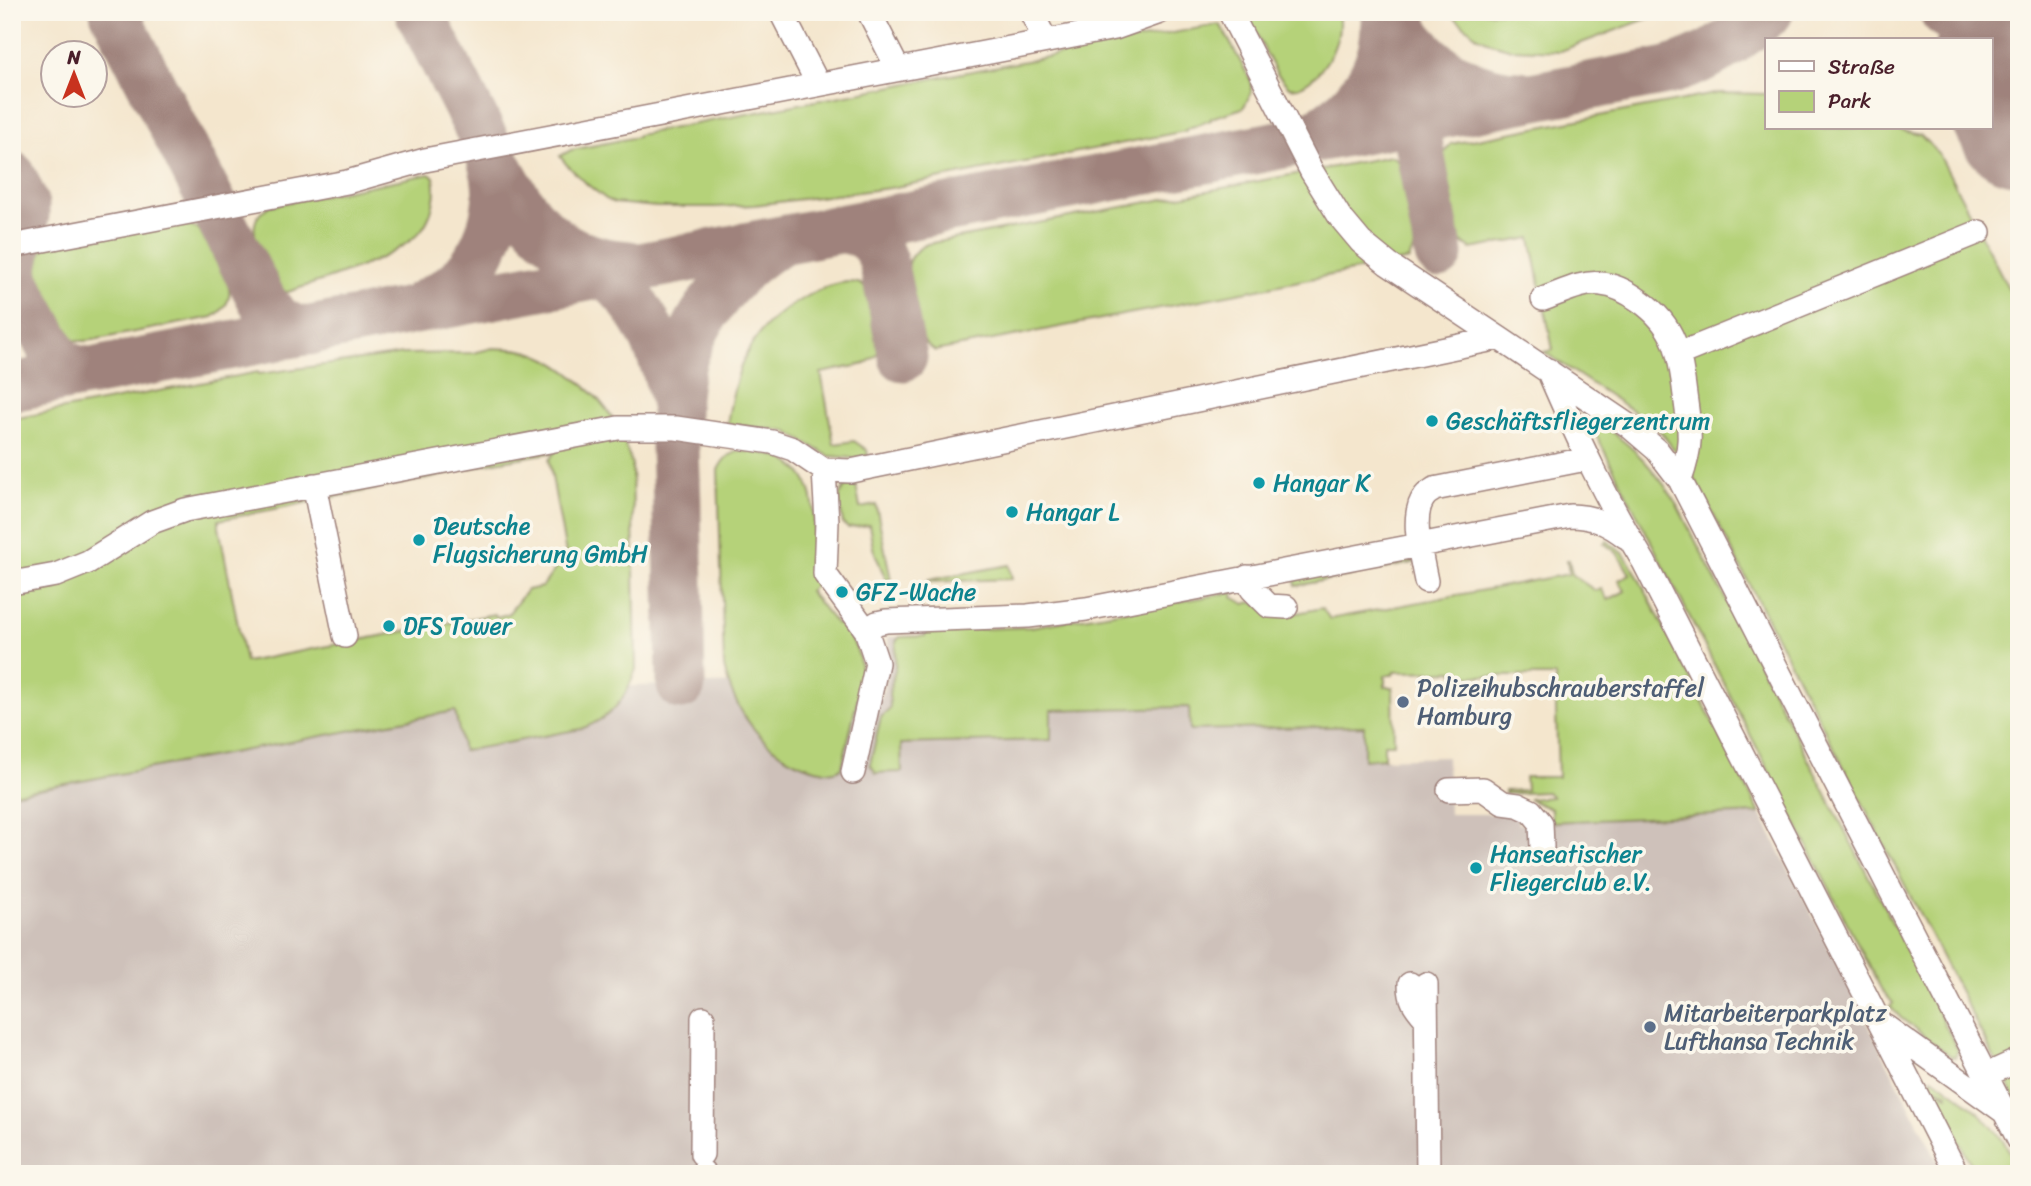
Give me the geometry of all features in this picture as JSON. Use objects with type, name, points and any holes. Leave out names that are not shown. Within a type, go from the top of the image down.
[{"type":"lane","points":[[781,12],[818,84]]},
{"type":"lane","points":[[869,12],[898,69]]},
{"type":"lane","points":[[1031,12],[1046,41]]},
{"type":"lane","points":[[12,246],[347,182],[425,160],[1115,28],[1160,12]]},
{"type":"lane","points":[[1230,12],[1312,172],[1340,217],[1361,242],[1388,264],[1629,426],[1657,450],[1680,480],[2019,1140]]},
{"type":"lane","points":[[1679,354],[1979,232]]},
{"type":"lane","points":[[1543,299],[1584,285],[1600,284],[1632,295],[1665,323],[1676,342],[1679,354],[1690,443],[1688,460],[1680,480]]},
{"type":"lane","points":[[12,583],[56,575],[88,562],[152,522],[185,510],[618,428],[676,428],[772,442],[793,449],[824,470],[851,471],[1499,338]]},
{"type":"lane","points":[[1548,370],[1586,458],[1644,562],[1957,1174]]},
{"type":"lane","points":[[1426,581],[1417,527],[1419,506],[1425,496],[1434,489],[1586,458]]},
{"type":"lane","points":[[824,470],[827,522],[825,574],[866,630],[877,663],[853,772]]},
{"type":"lane","points":[[314,485],[345,636]]},
{"type":"lane","points":[[866,630],[886,621],[1028,616],[1086,609],[1570,516],[1582,516],[1605,523],[1631,541]]},
{"type":"lane","points":[[1247,578],[1252,589],[1269,606],[1286,607]]},
{"type":"lane","points":[[1449,790],[1483,789],[1503,803],[1518,804],[1531,811],[1541,823],[1542,848]]},
{"type":"lane","points":[[1418,984],[1426,1019],[1429,1174]]},
{"type":"lane","points":[[702,1167],[703,1018]]},
{"type":"lane","points":[[1880,1023],[2005,1113]]},
{"type":"lane","points":[[1986,1076],[2019,1060]]},
{"type":"shaded area","points":[[926,636],[1379,668],[1380,759],[1447,757],[1449,814],[1517,814],[1518,824],[1760,813],[1944,1174],[12,1174],[12,698],[861,680],[859,692],[882,698],[889,661],[888,637]]},
{"type":"green space","points":[[1245,12],[1338,12],[1339,29],[1332,52],[1310,80],[1303,85],[1289,87],[1277,74]]},
{"type":"green space","points":[[1448,12],[1665,12],[1560,51],[1512,49],[1494,44],[1478,37]]},
{"type":"green space","points":[[1220,24],[1251,81],[1251,94],[1243,108],[1211,118],[1186,131],[890,188],[754,205],[716,207],[657,207],[614,203],[588,185],[560,156],[571,150],[637,135]]},
{"type":"green space","points":[[1720,93],[1765,94],[1765,130],[1899,130],[1920,135],[1939,154],[2019,309],[2019,1106],[1695,479],[1661,432],[1544,352],[1553,350],[1531,238],[1471,249],[1457,238],[1443,196],[1440,169],[1441,158],[1451,144]]},
{"type":"green space","points":[[1391,156],[1408,170],[1420,230],[1409,260],[935,351],[921,337],[913,309],[907,269],[913,254],[927,244]]},
{"type":"green space","points":[[429,174],[434,177],[434,202],[428,220],[415,237],[400,248],[362,266],[283,292],[268,269],[256,240],[256,221],[264,209]]},
{"type":"green space","points":[[177,223],[200,230],[210,244],[229,289],[227,303],[222,310],[213,317],[88,341],[79,341],[63,335],[28,270],[36,256],[49,246]]},
{"type":"green space","points":[[847,282],[860,284],[869,293],[880,348],[876,356],[865,364],[821,373],[834,444],[854,441],[867,450],[868,456],[829,456],[786,431],[727,424],[740,369],[755,339],[780,313],[797,302],[827,287]]},
{"type":"green space","points":[[493,348],[520,350],[536,354],[557,365],[579,381],[606,409],[624,442],[632,465],[636,669],[627,690],[610,713],[581,729],[463,751],[455,711],[12,794],[12,419],[258,372],[259,374],[403,354],[473,353]],"holes":[[[555,452],[549,460],[566,554],[542,587],[527,590],[508,614],[496,617],[495,614],[245,662],[219,520],[431,478],[495,462]]]},
{"type":"green space","points":[[1582,413],[1634,450],[1674,499],[1958,1050],[1955,1057],[1890,1007],[1893,1003],[1881,989],[1592,427]]},
{"type":"green space","points":[[739,451],[764,453],[784,459],[805,478],[810,491],[814,520],[812,568],[818,583],[809,591],[837,625],[840,623],[846,631],[856,647],[861,672],[842,767],[836,771],[823,771],[798,763],[768,744],[745,717],[729,684],[724,667],[718,470],[726,458]]},
{"type":"green space","points":[[856,485],[860,508],[876,505],[891,580],[886,580],[873,548],[869,525],[848,528],[843,524],[839,497],[845,487]]},
{"type":"green space","points":[[1607,541],[1623,553],[1635,571],[1760,813],[1551,822],[1551,809],[1528,799],[1552,797],[1547,792],[1505,794],[1505,791],[1526,790],[1525,777],[1558,777],[1555,676],[1455,676],[1454,671],[1394,672],[1393,675],[1385,675],[1385,687],[1393,687],[1394,744],[1384,744],[1384,758],[1364,760],[1364,726],[1190,730],[1189,707],[1051,710],[1051,740],[901,744],[902,772],[876,773],[870,764],[881,717],[890,706],[889,693],[895,670],[896,641],[900,637],[925,636],[925,631],[1030,627],[1234,592],[1233,597],[1245,604],[1251,602],[1287,615],[1322,608],[1330,619],[1569,574],[1567,560],[1572,575],[1596,591],[1601,589],[1608,600],[1625,591],[1619,580],[1630,574],[1617,553],[1604,543]]},
{"type":"green space","points":[[1409,558],[1417,562],[1296,586],[1295,580]]},
{"type":"green space","points":[[1009,565],[1012,579],[928,582],[928,580]]},
{"type":"green space","points":[[1932,1077],[1986,1120],[2004,1142],[2019,1174],[1976,1174],[1932,1088],[1948,1093],[1930,1086]]},
{"type":"taxiway","points":[[114,12],[262,300],[271,313],[288,326],[310,331]]},
{"type":"taxiway","points":[[419,12],[502,174],[532,218],[550,237],[572,251],[598,261],[629,265]]},
{"type":"taxiway","points":[[1390,12],[1439,254]]},
{"type":"taxiway","points":[[12,387],[1667,71],[1721,48],[1769,12]]},
{"type":"taxiway","points":[[1944,12],[1971,38]]},
{"type":"taxiway","points":[[1397,13],[1413,42],[1447,72],[1489,91],[1519,95]]},
{"type":"taxiway","points":[[1311,136],[1342,115],[1366,88],[1381,56],[1385,19]]},
{"type":"taxiway","points":[[422,305],[455,285],[467,273],[485,244],[495,210],[495,176],[491,160]]},
{"type":"taxiway","points":[[12,176],[25,205],[14,268],[17,285],[57,359],[71,368],[93,372]]},
{"type":"taxiway","points":[[843,229],[868,238],[880,254],[903,357]]},
{"type":"taxiway","points":[[681,685],[675,435],[677,387],[681,365],[699,324],[725,286],[759,255],[777,243]]},
{"type":"taxiway","points":[[584,260],[615,282],[630,298],[648,326],[667,372],[675,403]]},
{"type":"runway","points":[[1993,73],[2019,123]]},
{"type":"place","name":"Geschäftsfliegerzentrum","points":[[1432,421]]},
{"type":"place","name":"Hangar K","points":[[1259,483]]},
{"type":"place","name":"Hangar L","points":[[1012,512]]},
{"type":"place","name":"Deutsche Flugsicherung GmbH","points":[[419,540]]},
{"type":"place","name":"GFZ-Wache","points":[[842,592]]},
{"type":"place","name":"DFS Tower","points":[[389,626]]},
{"type":"place","name":"Polizeihubschrauberstaffel Hamburg","points":[[1403,702]]},
{"type":"place","name":"Hanseatischer Fliegerclub e.V.","points":[[1476,868]]},
{"type":"place","name":"Mitarbeiterparkplatz Lufthansa Technik","points":[[1650,1027]]}]
